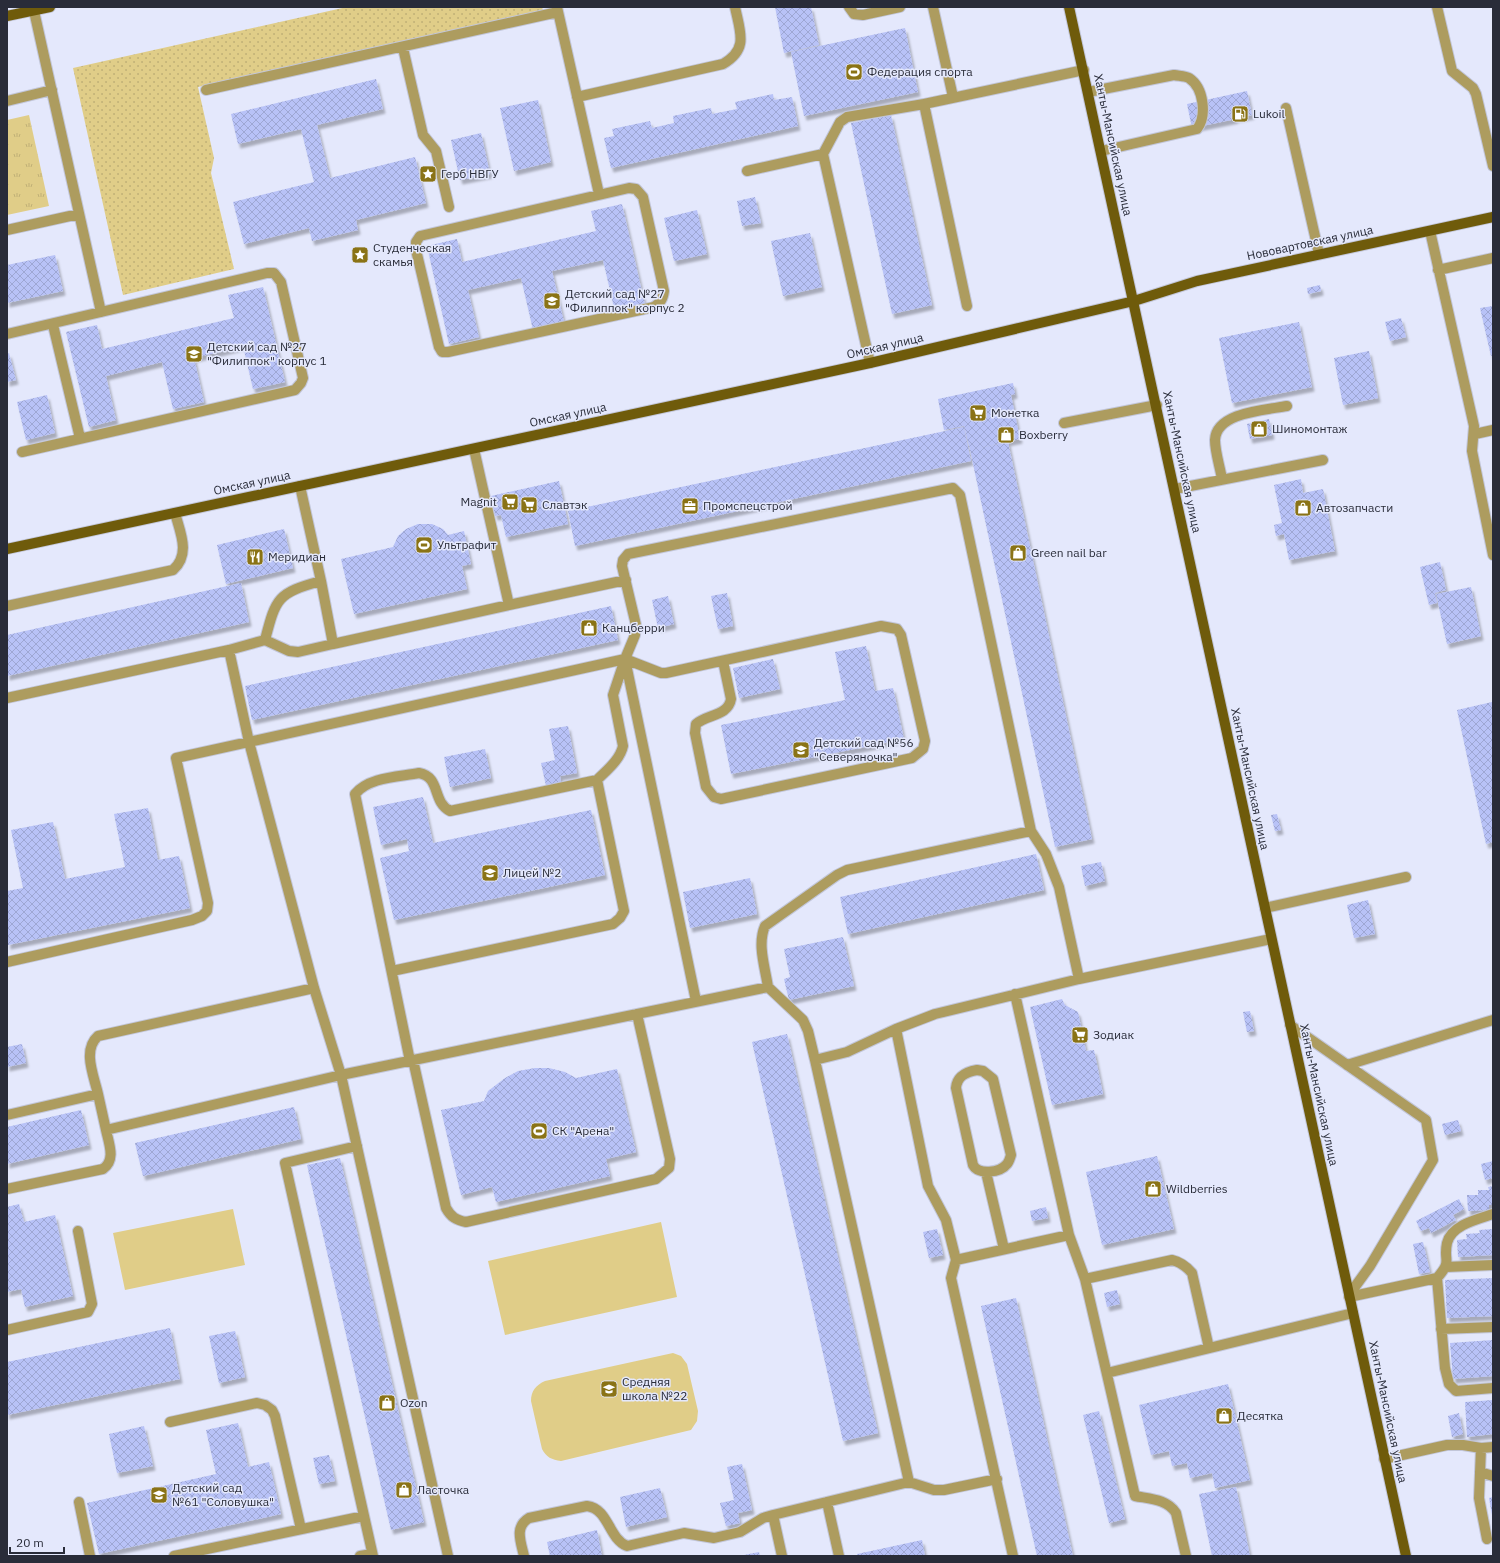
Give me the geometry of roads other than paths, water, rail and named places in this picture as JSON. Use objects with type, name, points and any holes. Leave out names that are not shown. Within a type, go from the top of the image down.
[{"type":"main road","points":[[7,16],[50,7]]},
{"type":"main road","name":"Ханты-Мансийская улица","points":[[1069,7],[1102,151],[1271,939],[1406,1556]]},
{"type":"main road","name":"Нововартовская улица","points":[[1134,300],[1198,281],[1493,217]]},
{"type":"main road","name":"Омская улица","points":[[7,549],[870,363],[1134,300]]},
{"type":"lane","points":[[577,97],[723,64],[733,58],[739,50],[742,40],[735,7]]},
{"type":"lane","points":[[849,7],[854,14],[863,15],[900,7]]},
{"type":"lane","points":[[933,7],[953,98]]},
{"type":"lane","points":[[1437,7],[1452,71],[1474,88],[1493,166]]},
{"type":"lane","points":[[34,10],[101,312]]},
{"type":"lane","points":[[206,90],[403,48],[558,10],[599,194]]},
{"type":"lane","points":[[403,48],[423,135],[436,151],[449,207]]},
{"type":"lane","points":[[870,363],[823,154],[840,122],[847,117],[895,107],[924,104],[1084,70]]},
{"type":"lane","points":[[1088,92],[1174,75],[1187,77],[1194,82],[1199,91],[1203,112],[1202,122],[1197,129],[1102,151]]},
{"type":"lane","points":[[7,101],[52,90]]},
{"type":"lane","points":[[924,104],[967,306]]},
{"type":"lane","points":[[1286,108],[1319,254]]},
{"type":"lane","points":[[747,171],[823,154]]},
{"type":"lane","points":[[629,188],[636,189],[640,192],[664,291],[664,298],[660,303],[647,309],[448,352],[442,352],[439,348],[416,250],[416,242],[420,236],[599,194],[629,188]]},
{"type":"lane","points":[[7,230],[79,214]]},
{"type":"lane","points":[[1430,230],[1474,434],[1472,451],[1493,555]]},
{"type":"lane","points":[[1438,270],[1493,258]]},
{"type":"lane","points":[[7,334],[53,325],[101,312],[267,273],[274,273],[281,282],[303,378],[295,390],[22,452]]},
{"type":"lane","points":[[53,325],[80,438]]},
{"type":"lane","points":[[1064,423],[1157,405]]},
{"type":"lane","points":[[1222,479],[1215,440],[1218,429],[1230,418],[1287,406]]},
{"type":"lane","points":[[1474,434],[1493,430]]},
{"type":"lane","points":[[474,449],[509,605]]},
{"type":"lane","points":[[1174,489],[1323,460]]},
{"type":"lane","points":[[300,486],[333,644]]},
{"type":"lane","points":[[637,1014],[670,1159],[669,1168],[656,1179],[466,1222],[457,1220],[450,1216],[446,1208],[411,1061],[355,794],[361,787],[370,783],[419,773],[426,774],[432,780],[443,808],[450,811],[597,780],[619,757],[623,746],[613,694],[635,635],[636,625],[622,566],[623,560],[628,554],[953,488],[960,495],[1031,831],[1046,854],[1059,887],[1079,979]]},
{"type":"lane","points":[[7,606],[173,570],[179,564],[183,555],[184,547],[175,513]]},
{"type":"lane","points":[[7,698],[229,650],[265,640],[289,651],[298,652],[626,580]]},
{"type":"lane","points":[[265,640],[274,608],[283,596],[297,587],[320,581]]},
{"type":"lane","points":[[7,962],[192,920],[202,916],[207,911],[208,903],[176,758],[625,659],[661,673],[882,626],[897,629],[901,635],[925,741],[923,749],[912,758],[721,799],[714,797],[706,787],[695,733],[696,724],[701,720],[726,710],[730,706],[731,700],[722,661]]},
{"type":"lane","points":[[229,650],[249,742],[314,988],[341,1075],[448,1556]]},
{"type":"lane","points":[[625,659],[696,1001]]},
{"type":"lane","points":[[392,971],[612,924],[620,918],[624,911],[597,780]]},
{"type":"lane","points":[[909,1482],[808,1031],[803,1020],[768,987],[761,944],[762,934],[765,926],[837,875],[847,870],[1031,831]]},
{"type":"lane","points":[[1265,908],[1406,877]]},
{"type":"lane","points":[[815,1060],[847,1052],[896,1029],[935,1014],[1079,979],[1271,939]]},
{"type":"lane","points":[[106,1130],[341,1075],[768,987]]},
{"type":"lane","points":[[7,1189],[103,1169],[109,1165],[111,1158],[106,1130],[89,1053],[93,1040],[98,1036],[314,988]]},
{"type":"lane","points":[[1016,994],[1069,1235],[1085,1279],[1135,1496],[1161,1501],[1173,1508],[1176,1513],[1186,1556]]},
{"type":"lane","points":[[1347,1065],[1493,1020]]},
{"type":"lane","points":[[1290,1025],[1426,1120],[1432,1160],[1370,1266],[1349,1296]]},
{"type":"lane","points":[[896,1029],[928,1186],[946,1220],[956,1260],[951,1278],[1013,1556]]},
{"type":"lane","points":[[977,1070],[983,1071],[993,1079],[1011,1155],[1008,1164],[1003,1168],[986,1172],[978,1171],[973,1165],[956,1088],[960,1077],[966,1072],[977,1070]]},
{"type":"lane","points":[[7,1115],[98,1094]]},
{"type":"lane","points":[[357,1146],[285,1163],[372,1555],[360,1556]]},
{"type":"lane","points":[[986,1172],[1004,1249]]},
{"type":"lane","points":[[1349,1296],[1437,1278],[1446,1267],[1447,1243],[1451,1236],[1468,1222],[1493,1214]]},
{"type":"lane","points":[[7,1330],[88,1312],[92,1304],[78,1231]]},
{"type":"lane","points":[[956,1260],[1069,1235]]},
{"type":"lane","points":[[1085,1279],[1172,1260],[1178,1261],[1186,1266],[1192,1273],[1209,1348]]},
{"type":"lane","points":[[1446,1267],[1493,1265]]},
{"type":"lane","points":[[1437,1278],[1446,1377],[1452,1389],[1461,1391],[1493,1388]]},
{"type":"lane","points":[[1107,1373],[1353,1313]]},
{"type":"lane","points":[[1442,1330],[1493,1327]]},
{"type":"lane","points":[[170,1422],[257,1403],[272,1410],[275,1416],[301,1529]]},
{"type":"lane","points":[[1384,1459],[1447,1445],[1463,1445],[1481,1448],[1493,1447]]},
{"type":"lane","points":[[1481,1448],[1479,1504],[1487,1539]]},
{"type":"lane","points":[[1480,1472],[1493,1476]]},
{"type":"lane","points":[[524,1556],[519,1529],[522,1522],[529,1518],[587,1506],[594,1507],[600,1511],[619,1541],[627,1546],[684,1533],[714,1538],[740,1532],[763,1518],[909,1482],[934,1490],[944,1490],[997,1479]]},
{"type":"lane","points":[[79,1502],[90,1556]]},
{"type":"lane","points":[[826,1502],[839,1556]]},
{"type":"lane","points":[[174,1556],[364,1516]]},
{"type":"lane","points":[[773,1516],[782,1556]]},
{"type":"place","name":"Федерация спорта","points":[[854,72]]},
{"type":"place","name":"Lukoil","points":[[1240,114]]},
{"type":"place","name":"Герб НВГУ","points":[[428,174]]},
{"type":"place","name":"Студенческая скамья","points":[[360,255]]},
{"type":"place","name":"Детский сад №27 \"Филиппок\" корпус 2","points":[[552,301]]},
{"type":"place","name":"Детский сад №27 \"Филиппок\" корпус 1","points":[[194,354]]},
{"type":"place","name":"Монетка","points":[[978,413]]},
{"type":"place","name":"Шиномонтаж","points":[[1259,429]]},
{"type":"place","name":"Boxberry","points":[[1006,435]]},
{"type":"place","name":"Magnit","points":[[510,502]]},
{"type":"place","name":"Славтэк","points":[[529,505]]},
{"type":"place","name":"Промспецстрой","points":[[690,506]]},
{"type":"place","name":"Автозапчасти","points":[[1303,508]]},
{"type":"place","name":"Ультрафит","points":[[424,545]]},
{"type":"place","name":"Green nail bar","points":[[1018,553]]},
{"type":"place","name":"Меридиан","points":[[255,557]]},
{"type":"place","name":"Канцберри","points":[[589,628]]},
{"type":"place","name":"Детский сад №56 \"Северяночка\"","points":[[801,750]]},
{"type":"place","name":"Лицей №2","points":[[490,873]]},
{"type":"place","name":"Зодиак","points":[[1080,1035]]},
{"type":"place","name":"СК \"Арена\"","points":[[539,1131]]},
{"type":"place","name":"Wildberries","points":[[1153,1189]]},
{"type":"place","name":"Средняя школа №22","points":[[609,1389]]},
{"type":"place","name":"Ozon","points":[[387,1403]]},
{"type":"place","name":"Десятка","points":[[1224,1416]]},
{"type":"place","name":"Ласточка","points":[[404,1490]]},
{"type":"place","name":"Детский сад №61 \"Соловушка\"","points":[[159,1495]]}]
